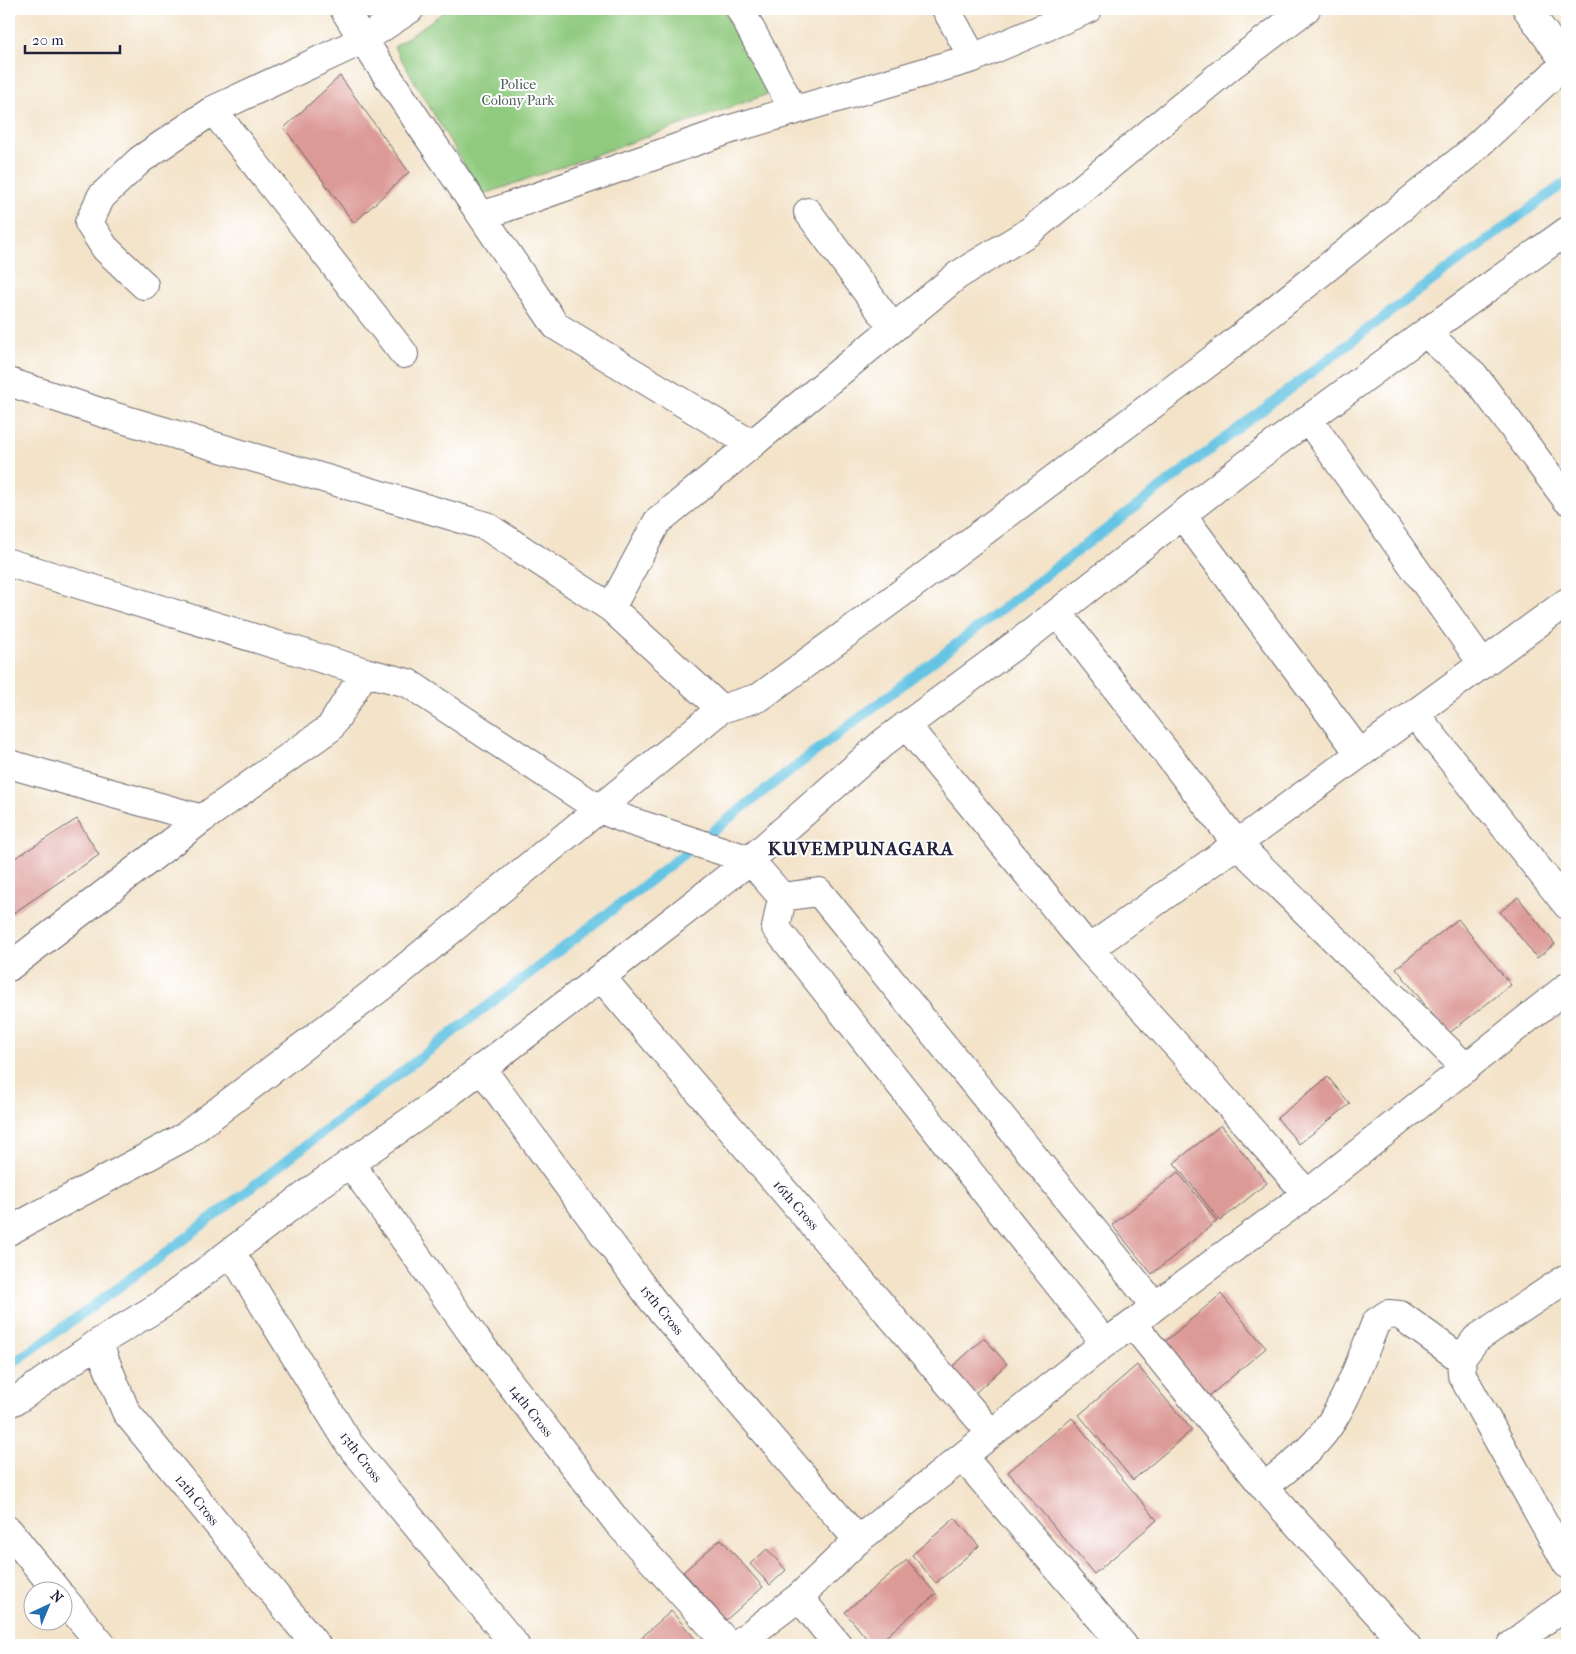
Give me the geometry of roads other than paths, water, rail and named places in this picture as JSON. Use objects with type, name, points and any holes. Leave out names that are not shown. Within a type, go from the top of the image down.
[{"type":"street","points":[[344,9],[556,326],[751,444]]},
{"type":"street","points":[[144,284],[105,248],[89,224],[101,197],[140,160],[213,110],[363,40],[410,9]]},
{"type":"street","points":[[740,9],[794,111]]},
{"type":"street","points":[[946,9],[973,58]]},
{"type":"street","points":[[482,216],[731,129],[973,58],[1088,9]]},
{"type":"street","points":[[611,608],[658,522],[958,275],[1029,232],[1232,65],[1306,9]]},
{"type":"street","points":[[9,1231],[184,1137],[390,980],[721,709],[760,697],[942,563],[1216,357],[1467,155],[1566,63],[1527,9]]},
{"type":"street","points":[[213,110],[404,354]]},
{"type":"street","points":[[808,212],[893,328]]},
{"type":"street","points":[[9,1403],[18,1399],[98,1343],[161,1305],[350,1163],[435,1104],[601,977],[737,856],[906,725],[1058,613],[1238,471],[1425,333],[1564,239]]},
{"type":"street","points":[[1425,333],[1474,374],[1567,500]]},
{"type":"street","points":[[9,382],[109,416],[486,526],[611,608],[721,709]]},
{"type":"street","points":[[1308,420],[1483,664]]},
{"type":"street","points":[[1182,515],[1360,754]]},
{"type":"street","points":[[9,563],[365,672],[408,683],[599,809],[737,856],[782,897]]},
{"type":"street","points":[[1089,950],[1567,603]]},
{"type":"street","points":[[1058,613],[1237,844],[1466,1068]]},
{"type":"street","points":[[9,967],[202,819],[330,728],[365,672]]},
{"type":"street","points":[[1415,714],[1567,905]]},
{"type":"street","points":[[906,725],[1089,950],[1188,1058],[1307,1194]]},
{"type":"street","points":[[9,764],[202,819]]},
{"type":"street","points":[[782,897],[819,892],[1155,1306]]},
{"type":"street","points":[[782,897],[776,928],[1105,1343]]},
{"type":"street","name":"16th Cross","points":[[601,977],[991,1433]]},
{"type":"street","points":[[736,1645],[799,1597],[858,1540],[991,1433],[1105,1343],[1307,1194],[1567,987]]},
{"type":"street","name":"15th Cross","points":[[481,1068],[653,1301],[858,1540]]},
{"type":"street","name":"14th Cross","points":[[350,1163],[476,1339],[618,1523],[729,1645]]},
{"type":"street","name":"13th Cross","points":[[231,1252],[350,1445],[515,1645]]},
{"type":"street","points":[[1567,1278],[1476,1339],[1461,1359],[1462,1375],[1567,1564]]},
{"type":"street","points":[[1264,1487],[1316,1443],[1328,1428],[1337,1413],[1376,1322],[1388,1314],[1400,1315],[1461,1359]]},
{"type":"street","points":[[1133,1324],[1264,1487],[1406,1645]]},
{"type":"street","name":"12th Cross","points":[[98,1343],[126,1412],[316,1645]]},
{"type":"street","points":[[963,1456],[1123,1645]]},
{"type":"street","points":[[9,1531],[50,1582]]},
{"type":"street","points":[[799,1597],[838,1645]]},
{"type":"street","points":[[1512,1645],[1567,1604]]},
{"type":"street","points":[[72,1609],[102,1645]]},
{"type":"waterway","points":[[9,1366],[158,1259],[633,894],[756,797],[1385,316],[1567,181]]},
{"type":"district","name":"KUVEMPUNAGARA","points":[[861,849]]},
{"type":"park label","name":"Police Colony Park","points":[[518,92]]}]
